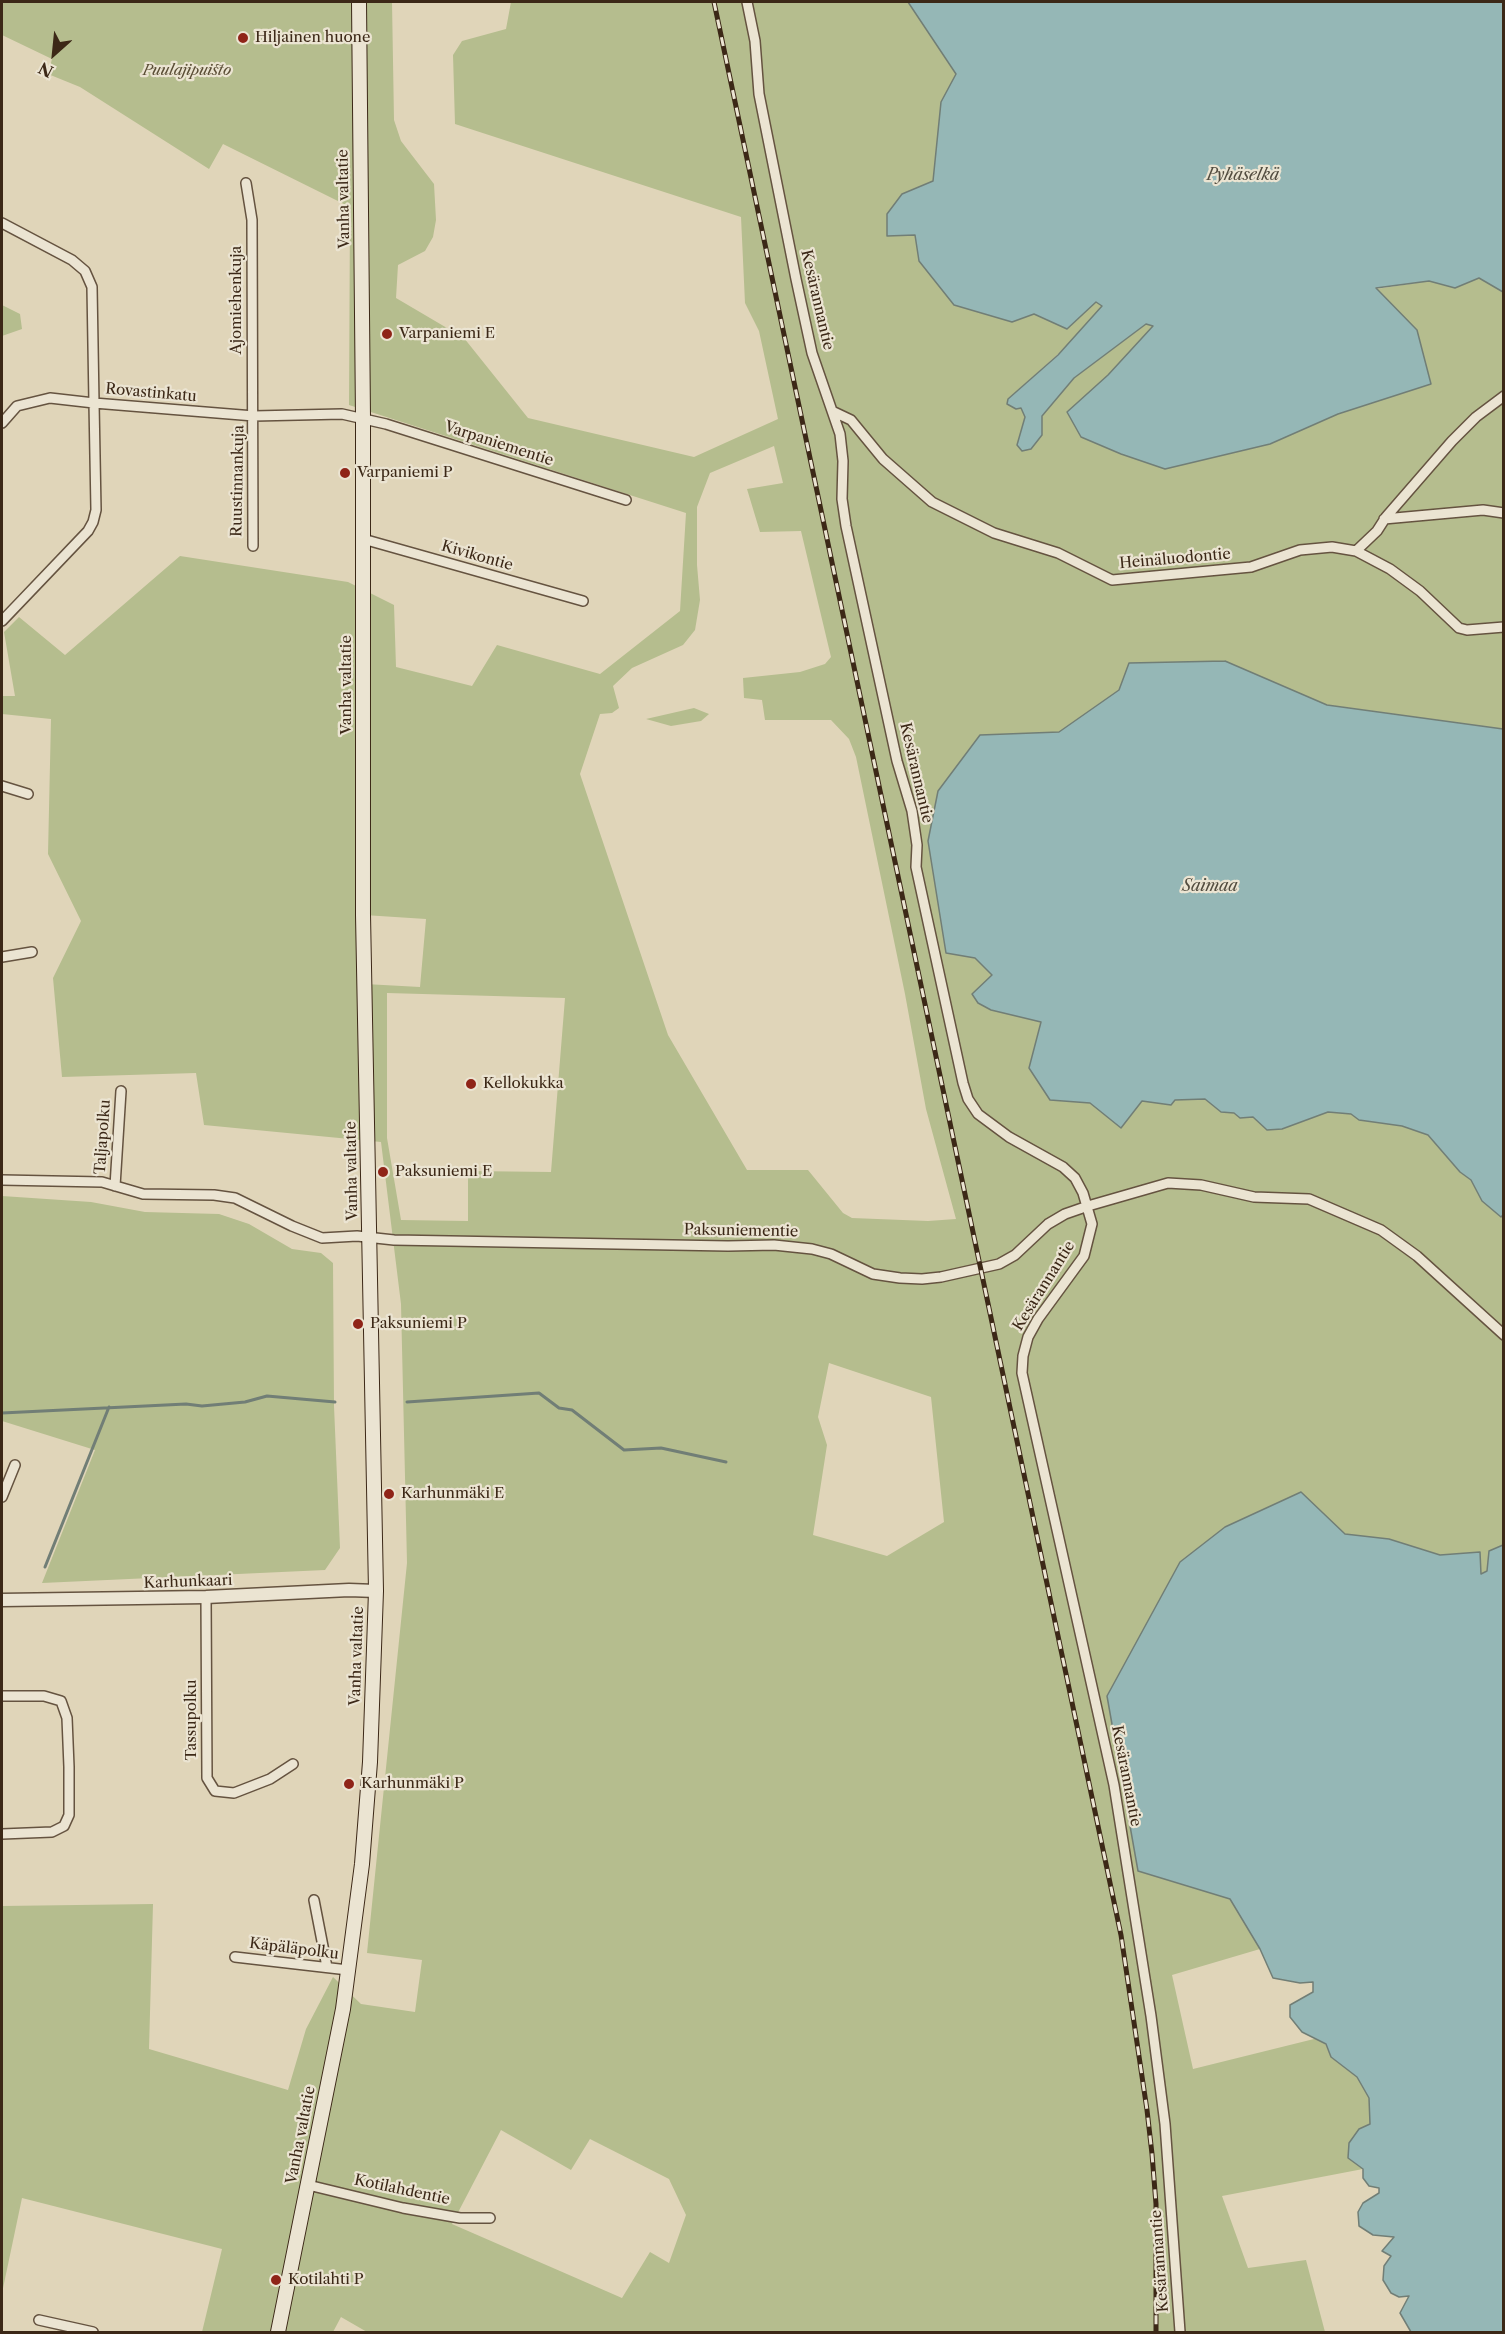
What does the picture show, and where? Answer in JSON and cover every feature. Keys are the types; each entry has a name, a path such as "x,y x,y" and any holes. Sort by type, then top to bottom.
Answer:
{"main road":[{"name":"Vanha valtatie","path":"278,2332 343,2009 362,1864 370,1762 376,1591 363,904 363,418 359,2"}],"street":[{"name":"Kesärannantie","path":"747,2 755,41 759,94 796,279 812,353 840,434 843,461 842,499 846,526 897,761 912,811 916,867 968,1099 978,1114 991,1125 1063,1167 1075,1178 1088,1206 1092,1224 1084,1256 1038,1319 1028,1337 1023,1356 1023,1373 1114,1785 1151,2016 1165,2124 1180,2332"},
{"name":"Ajomiehenkuja","path":"246,183 252,220 252,404 254,416"},
{"name":"Rovastinkatu","path":"2,223 72,260 85,271 92,287 94,403 254,416 342,414 363,418"},
{"path":"1503,396 1476,417 1452,441 1384,519 1377,531 1356,551 1390,569 1420,591 1459,628 1467,630 1503,627"},
{"path":"2,423 17,406 50,399 94,403 96,510 93,522 88,531 2,621"},
{"name":"Heinäluodontie","path":"832,411 851,420 883,459 932,502 994,533 1058,553 1112,580 1251,567 1300,550 1332,547 1356,551"},
{"name":"Ruustinnankuja","path":"253,546 254,416"},
{"name":"Varpaniementie","path":"363,418 626,500"},
{"path":"1384,519 1483,510 1503,513"},
{"name":"Kivikontie","path":"363,539 583,601"},
{"path":"2,786 28,794"},
{"path":"2,957 32,952"},
{"name":"Taljapolku","path":"115,1185 121,1091"},
{"name":"Paksuniementie","path":"2,1180 93,1182 115,1185 128,1192 143,1194 214,1195 235,1198 322,1238 357,1236 728,1246 774,1245 822,1251 873,1274 922,1279 963,1273 999,1264 1015,1255 1048,1224 1065,1214 1088,1206 1168,1183 1201,1185 1254,1197 1309,1199 1381,1230 1417,1256 1503,1335"},
{"path":"2,1497 15,1465"},
{"name":"Karhunkaari","path":"2,1600 206,1597 348,1590 376,1591"},
{"name":"Tassupolku","path":"206,1597 207,1778 215,1791 234,1793 270,1779 293,1764"},
{"path":"2,1696 44,1696 60,1701 67,1718 69,1815 64,1826 52,1832 2,1834"},
{"path":"314,1900 327,1967"},
{"name":"Käpäläpolku","path":"235,1957 348,1970"},
{"name":"Kotilahdentie","path":"308,2185 403,2208 460,2218 490,2218"},
{"path":"39,2320 93,2332"}],"green space":[{"name":"Puulajipuisto","path":"2,2 392,2 394,120 401,141 434,184 436,220 433,237 425,251 398,265 396,298 464,338 528,418 694,457 778,419 759,331 745,303 741,217 455,124 453,55 462,41 506,29 511,2 1084,2 1197,229 1008,399 1021,407 1025,417 1017,445 1074,378 1146,324 1429,281 1455,288 1479,278 1503,292 1503,729 1328,705 1205,1099 1221,1112 1234,1113 1241,1118 1253,1117 1258,1122 1282,1129 1328,1112 1351,1114 1359,1120 1402,1126 1428,1135 1460,1172 1471,1180 1482,1201 1501,1217 1503,1214 1503,1545 1489,1551 1487,1572 1300,1983 1273,1978 1260,1949 1172,1975 1193,2069 1318,2038 1326,2045 1331,2057 1357,2077 1369,2098 1370,2124 1363,2169 1222,2196 1248,2268 1306,2260 1325,2332 367,2332 341,2317 333,2332 202,2332 222,2249 22,2198 2,2293 2,1906 153,1904 149,2049 288,2090 306,2029 333,1977 361,2004 415,2012 422,1960 367,1953 407,1563 401,1304 381,1142 204,1125 196,1073 62,1077 53,978 81,921 48,854 51,719 2,714 2,696 15,696 4,632 19,617 65,655 180,556 348,582 394,605 396,667 472,686 497,645 600,674 680,611 686,513 349,405 350,207 223,144 209,169 80,87 48,74 52,59 2,35","holes":["774,446 783,483 747,489 760,532 801,531 831,657 825,664 800,672 743,678 744,698 762,700 765,720 831,720 849,739 856,757 905,994 926,1109 956,1219 928,1221 852,1218 843,1213 808,1170 747,1170 668,1035 580,774 600,714 612,713 619,708 613,686 632,668 683,645 695,630 700,600 697,565 697,507 710,473","364,915 426,919 420,987 365,984","387,993 565,998 551,1172 468,1171 468,1221 401,1220 387,1138","829,1363 931,1397 944,1522 887,1556 813,1535 827,1445 818,1417","501,2130 571,2170 590,2139 669,2179 686,2215 669,2263 650,2252 622,2298 452,2224"]},
{"path":"2,305 20,314 22,329 2,336"},
{"path":"694,708 709,714 701,721 671,726 646,719"},
{"path":"2,1196 91,1202 145,1212 219,1214 249,1224 292,1249 321,1253 333,1263 334,1406 340,1548 325,1570 42,1583 95,1450 2,1421"}],"water":[{"name":"Pyhäselkä","path":"908,2 1503,2 1503,292 1479,278 1455,288 1429,281 1376,288 1417,330 1431,384 1338,414 1270,444 1165,469 1081,437 1067,412 1108,375 1153,326 1146,324 1074,378 1042,416 1042,435 1031,449 1022,451 1017,445 1025,417 1021,408 1016,409 1007,404 1008,399 1058,355 1102,306 1096,302 1067,329 1034,314 1012,322 954,305 919,261 915,235 887,236 887,214 902,194 933,181 941,102 956,74"},
{"name":"Saimaa","path":"1225,661 1327,705 1503,729 1504,1214 1501,1217 1482,1201 1471,1180 1460,1172 1428,1135 1402,1126 1359,1120 1351,1114 1328,1112 1282,1129 1267,1130 1253,1117 1240,1118 1234,1113 1221,1112 1205,1099 1175,1100 1171,1105 1142,1101 1121,1128 1090,1103 1050,1100 1029,1068 1041,1022 991,1010 978,1003 972,994 992,975 975,958 946,953 928,841 938,791 980,735 1059,732 1119,690 1129,663"},
{"path":"1301,1492 1345,1534 1389,1539 1440,1555 1480,1552 1481,1574 1487,1571 1489,1551 1503,1545 1503,2332 1411,2332 1400,2313 1409,2296 1399,2297 1391,2293 1383,2280 1384,2266 1391,2256 1382,2251 1394,2237 1373,2235 1359,2226 1358,2212 1363,2203 1379,2193 1379,2188 1369,2186 1363,2178 1363,2169 1348,2158 1349,2143 1359,2129 1370,2124 1369,2098 1357,2077 1331,2057 1326,2044 1302,2032 1290,2017 1290,2005 1313,1992 1313,1982 1300,1983 1273,1978 1260,1949 1230,1899 1138,1871 1107,1696 1180,1562 1225,1527"}],"waterway":[{"path":"407,1402 539,1393 559,1408 572,1410 624,1450 661,1448 726,1462"},
{"path":"2,1413 186,1404 202,1406 245,1402 267,1396 335,1402"},
{"path":"45,1567 109,1407"}],"railway":[{"path":"714,2 1121,1935 1152,2154 1156,2204 1156,2332"}],"place":[{"name":"Hiljainen huone","path":"243,38"},
{"name":"Varpaniemi E","path":"387,334"},
{"name":"Varpaniemi P","path":"345,473"},
{"name":"Kellokukka","path":"471,1084"},
{"name":"Paksuniemi E","path":"383,1172"},
{"name":"Paksuniemi P","path":"358,1324"},
{"name":"Karhunmäki E","path":"389,1494"},
{"name":"Karhunmäki P","path":"349,1784"},
{"name":"Kotilahti P","path":"276,2280"}]}
